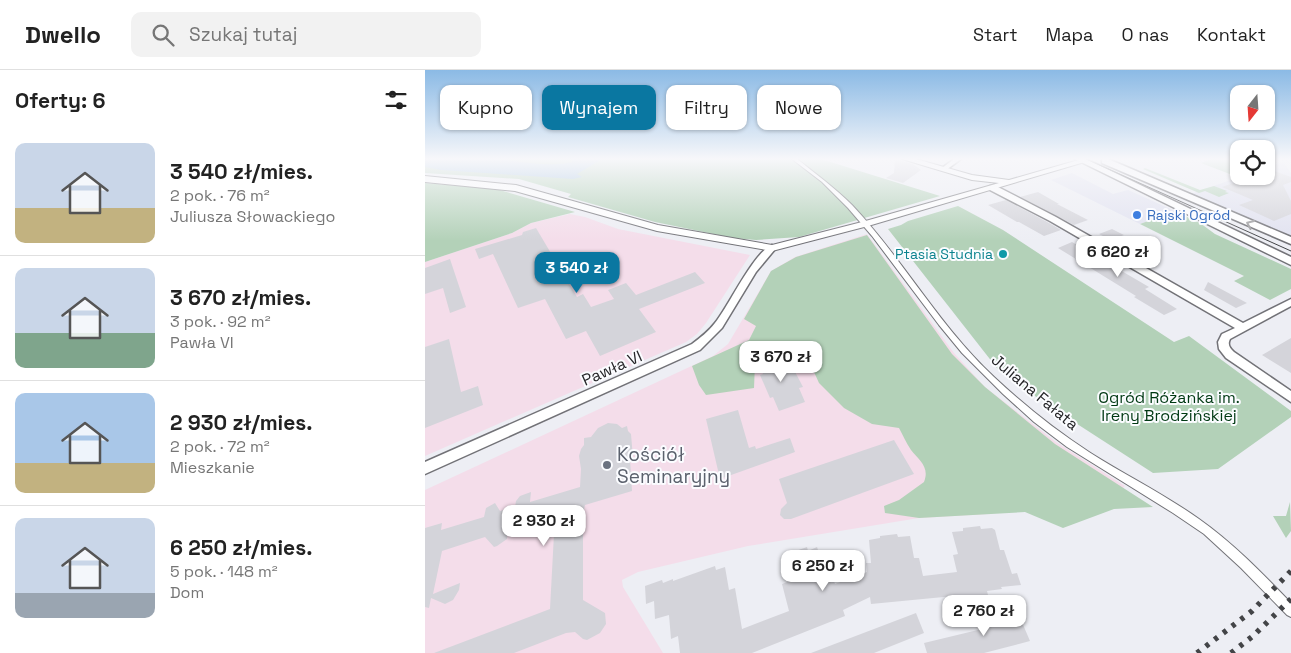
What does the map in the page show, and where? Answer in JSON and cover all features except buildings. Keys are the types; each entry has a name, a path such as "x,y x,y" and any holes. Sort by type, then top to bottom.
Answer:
{"main road":[{"path":"1138,186 1291,262"},
{"path":"1163,186 1291,242"}],"street":[{"path":"506,186 657,228 772,248 1000,186"},
{"name":"Juliana Fałata","path":"830,186 865,224 958,346 1024,409 1068,443 1160,499 1201,527 1246,565 1291,611"},
{"path":"989,186 1053,219 1244,328"},
{"name":"Pawła VI","path":"425,468 699,346 717,329 760,259 772,248"},
{"path":"1291,302 1224,339 1223,342 1224,348 1232,357 1291,397"}],"shaded area":[{"path":"1064,186 1098,186 1113,194 1128,190 1175,211 1140,224"},
{"path":"1213,186 1291,186 1291,239 1188,195"},
{"path":"570,214 585,217 618,229 750,255 706,323 697,334 686,342 425,456 425,262 512,233 531,223"},
{"path":"867,234 954,353 985,387 1056,442 1125,486 1118,493 988,514 919,518 748,546 638,572 622,580 623,587 663,653 425,653 425,490 713,356 728,344 771,271 795,257"}],"green space":[{"path":"425,186 496,189 575,212 531,223 512,233 425,262"},
{"path":"544,186 909,186 940,196 799,237 756,240 733,238 655,222 568,197 571,194"},
{"path":"1183,186 1191,186 1200,190 1215,186 1229,193 1219,197 1205,191 1199,193"},
{"name":"Ogród Różanka im. Ireny Brodzińskiej","path":"958,206 1003,230 1174,342 1189,336 1291,411 1291,417 1218,469 1153,473 1000,372 888,229"},
{"path":"1175,211 1200,223 1215,234 1291,269 1291,289 1270,300 1234,281 1244,276 1140,224"},
{"path":"867,235 952,354 985,387 1055,444 1153,507 1114,509 1063,528 1025,512 919,518 885,513 884,506 899,500 924,482 926,472 923,464 909,447 899,428 872,424 844,408 819,383 809,361 786,351 764,352 755,364 754,388 706,395 699,385 692,366 749,340 756,326 744,319 771,271 796,257"},
{"path":"1290,502 1291,531 1286,538 1273,516 1286,516"}],"tram line":[{"path":"1147,186 1291,251"}],"railway":[{"path":"1197,653 1252,611 1291,571"},
{"path":"1231,653 1253,636 1291,599"}],"place":[{"name":"Rajski Ogród","path":"1137,215"},
{"name":"Ptasia Studnia","path":"1003,254"},
{"name":"Kościół Seminaryjny","path":"607,465"}]}
